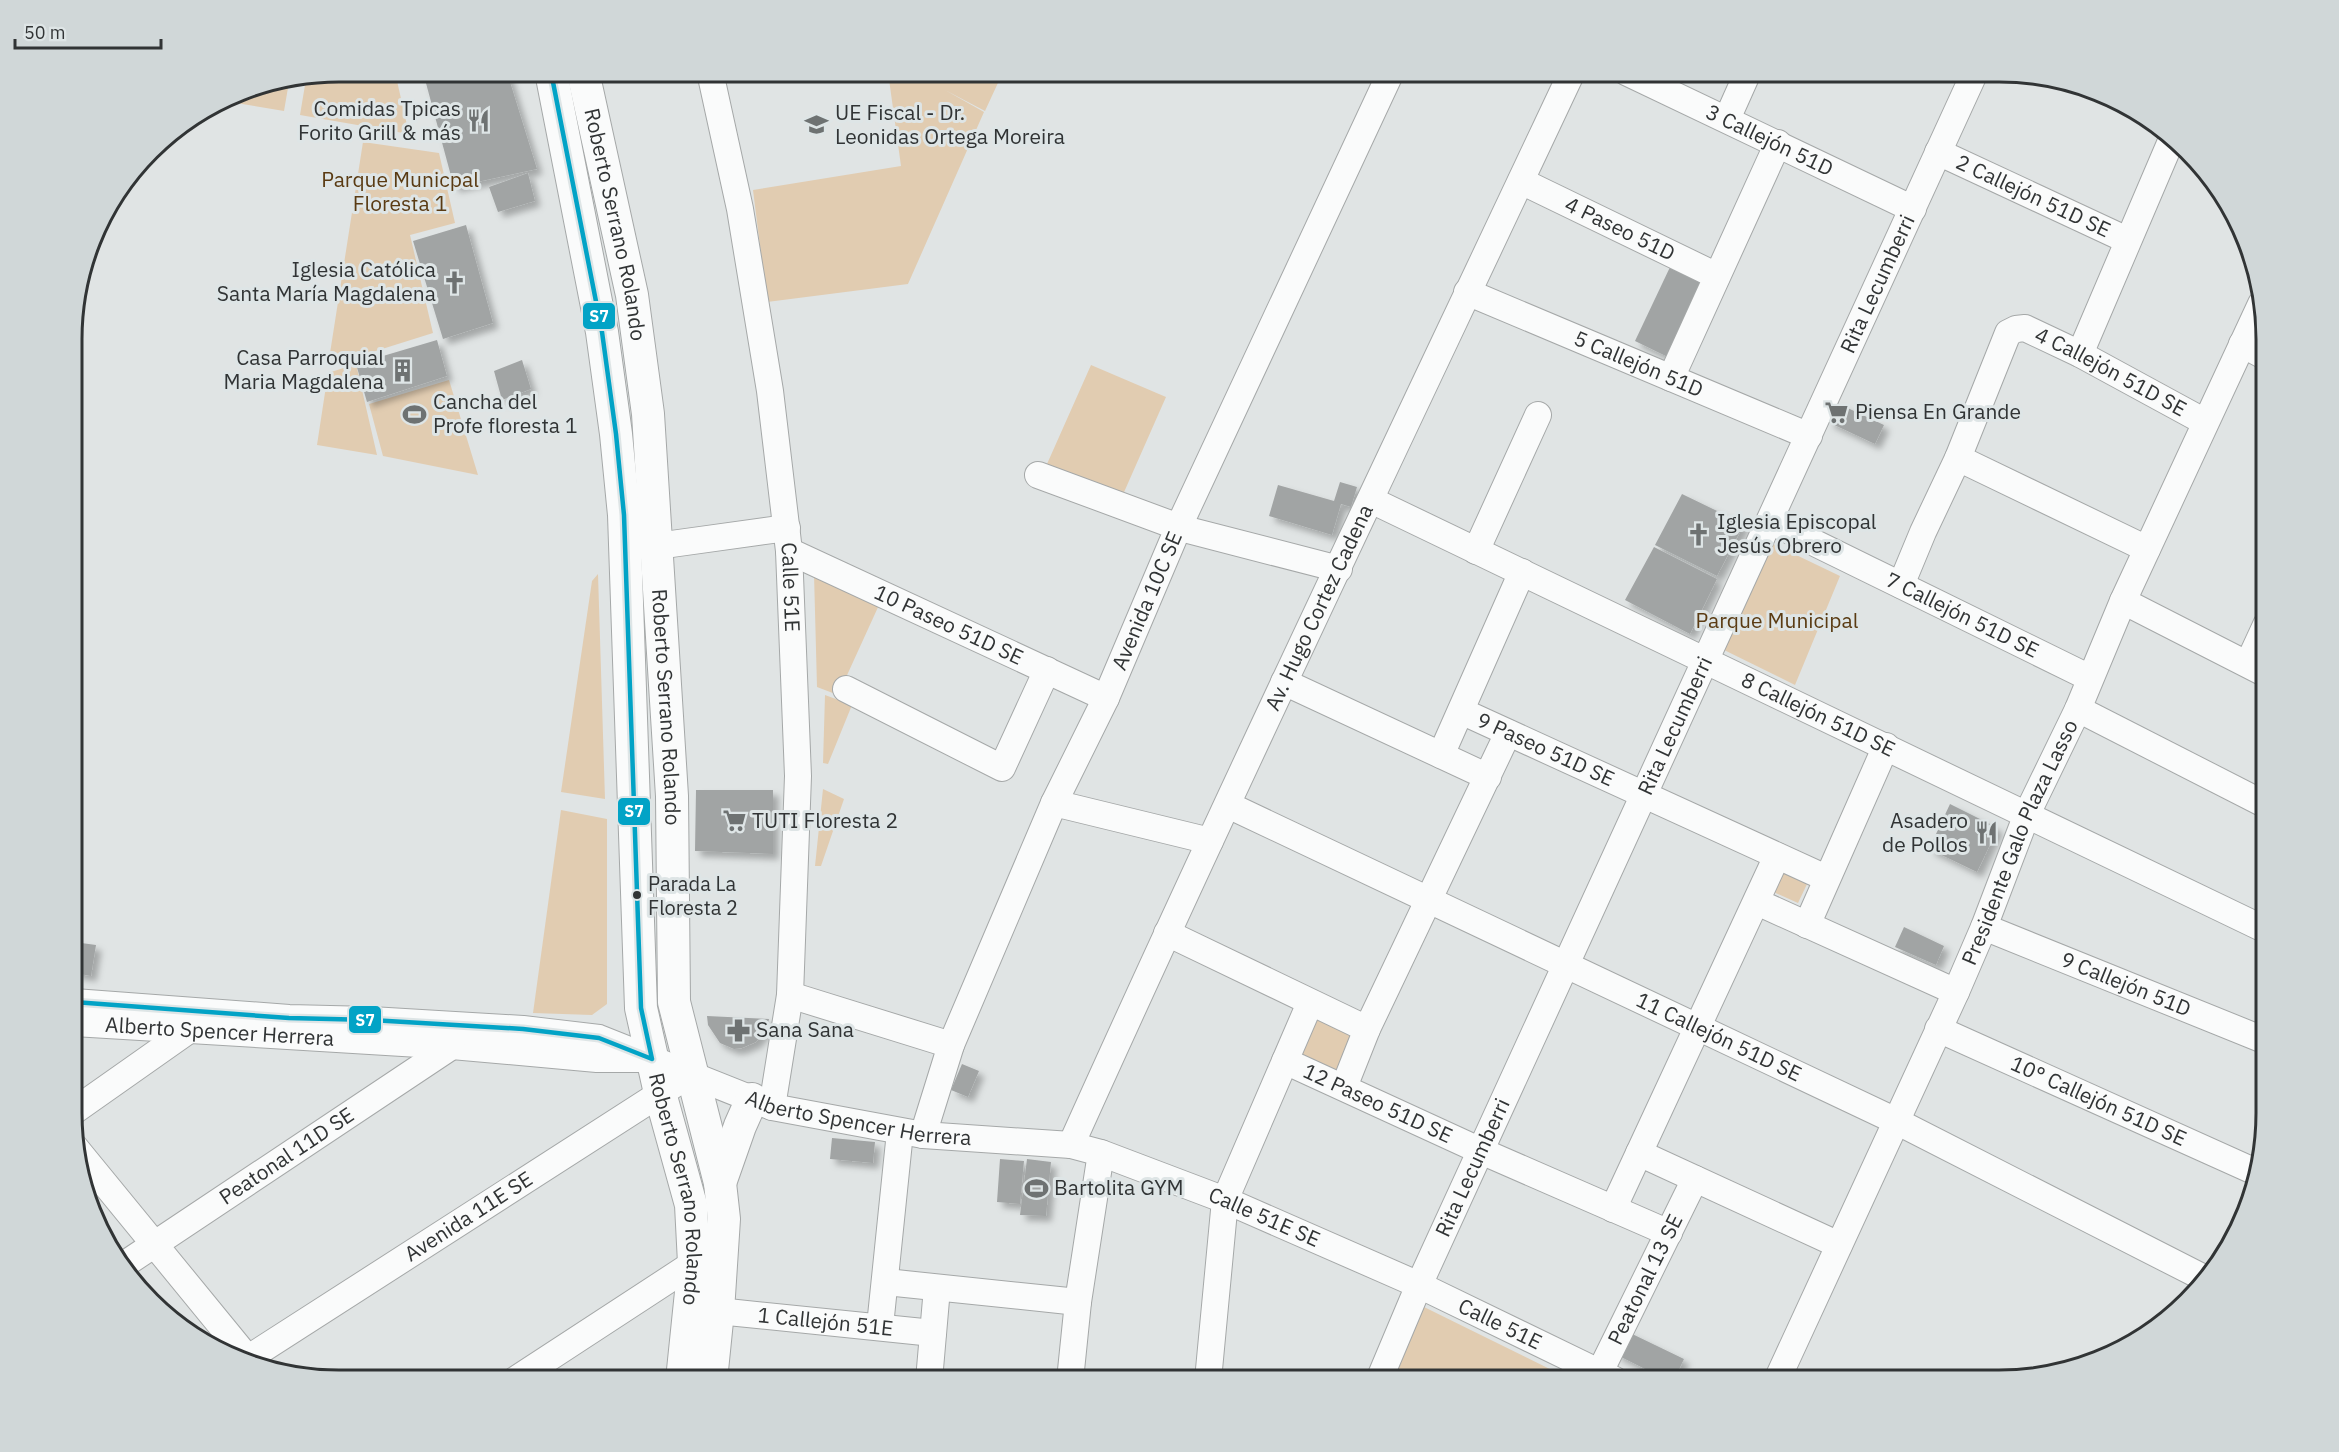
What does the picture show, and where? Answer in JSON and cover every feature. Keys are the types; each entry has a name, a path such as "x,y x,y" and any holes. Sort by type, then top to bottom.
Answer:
{"main road":[{"name":"Roberto Serrano Rolando","path":"553,82 602,332 616,434 624,515 641,1008 660,1093 691,1204 694,1263 683,1370"},
{"name":"Roberto Serrano Rolando","path":"585,82 632,296 648,414 672,796 674,1002 720,1183 724,1219 712,1370"},
{"path":"720,1183 740,1126 762,1103"}],"street":[{"name":"Calle 51E","path":"712,82 740,209 770,391 788,540 798,776 790,996 762,1103"},
{"name":"Avenida 10C SE","path":"880,1326 911,1134 1054,803 1106,698 1179,526 1386,82"},
{"name":"Av. Hugo Cortez Cadena","path":"1071,1145 1284,682 1567,82"},
{"name":"3 Callejón 51D","path":"1647,82 1913,208"},
{"path":"1727,119 1744,82"},
{"name":"Rita Lecumberri","path":"1383,1370 1419,1285 1913,208 1967,82"},
{"path":"1671,378 1778,143"},
{"path":"2080,354 2168,145"},
{"name":"2 Callejón 51D SE","path":"1938,152 2127,240"},
{"name":"4 Paseo 51D","path":"1521,181 1717,276"},
{"name":"5 Callejón 51D","path":"1467,292 1809,436"},
{"name":"Presidente Galo Plaza Lasso","path":"1782,1370 1956,992 1984,927 2027,814 2078,709 2123,601 2255,316"},
{"name":"4 Callejón 51D SE","path":"1958,458 2008,333 2016,329 2025,328 2080,354 2205,422"},
{"path":"2242,344 2256,352"},
{"path":"1476,551 1538,415"},
{"path":"1901,585 1958,458 2147,549"},
{"path":"1038,475 1179,526 1339,569"},
{"name":"8 Callejón 51D SE","path":"1371,500 2256,925"},
{"name":"7 Callejón 51D SE","path":"1770,520 2090,678"},
{"path":"657,546 788,540"},
{"name":"10 Paseo 51D SE","path":"788,540 1106,698"},
{"path":"1441,755 1522,572"},
{"path":"2123,601 2256,668"},
{"path":"846,690 1002,768 1047,670"},
{"path":"1284,682 1488,777"},
{"path":"2078,709 2256,800"},
{"name":"9 Paseo 51D SE","path":"1461,711 1826,878"},
{"path":"1344,1088 1367,1029 1508,733"},
{"path":"1807,925 1886,746"},
{"path":"1054,803 1210,842"},
{"name":"11 Callejón 51D SE","path":"1228,805 1896,1121 2198,1275"},
{"path":"1613,1209 1777,856"},
{"path":"1757,902 1956,992"},
{"name":"9 Callejón 51D","path":"1984,927 2256,1037"},
{"path":"1167,933 1367,1029"},
{"path":"790,996 951,1045"},
{"name":"Alberto Spencer Herrera","path":"82,1003 289,1018 371,1020 523,1029 599,1038 762,1103 911,1134 1071,1145"},
{"path":"1209,1370 1225,1200 1310,1003"},
{"name":"Alberto Spencer Herrera","path":"82,1023 452,1046 597,1059 652,1059"},
{"name":"10° Callejón 51D SE","path":"1938,1029 2250,1170"},
{"path":"82,1105 189,1030"},
{"name":"Peatonal 11D SE","path":"130,1261 452,1046"},
{"name":"12 Paseo 51D SE","path":"1285,1061 1481,1151 1669,1233"},
{"name":"Avenida 11E SE","path":"258,1356 660,1093 693,1075"},
{"name":"Calle 51E SE","path":"1071,1145 1101,1153 1225,1200 1419,1285"},
{"path":"1639,1152 1839,1245"},
{"path":"1071,1370 1078,1302 1101,1153"},
{"path":"87,1162 238,1349"},
{"name":"Peatonal 13 SE","path":"1607,1370 1695,1179"},
{"path":"530,1370 694,1263"},
{"path":"886,1282 1078,1302"},
{"name":"Calle 51E","path":"1419,1285 1590,1370"},
{"path":"930,1370 937,1288"},
{"name":"1 Callejón 51E","path":"718,1311 933,1333"}],"green space":[{"path":"340,82 397,82 409,134 300,115 305,85"},
{"path":"889,82 998,82 985,111 945,90 984,112 908,284 767,302 753,190 901,166"},
{"path":"288,87 284,111 238,103"},
{"name":"Parque Municpal Floresta 1","path":"363,142 439,153 455,223 410,235 433,333 328,366"},
{"path":"356,364 377,455 317,445 328,373"},
{"path":"1091,365 1166,397 1121,499 1043,473"},
{"path":"449,380 478,475 383,456 369,404"},
{"name":"Parque Municipal","path":"1767,541 1840,576 1795,685 1720,648"},
{"path":"598,574 605,799 561,792 592,581"},
{"path":"814,574 879,605 838,695 817,687"},
{"path":"825,695 852,705 828,764 823,763"},
{"path":"823,789 844,799 821,866 815,866"},
{"path":"561,810 607,819 607,1004 592,1015 533,1013"},
{"path":"1778,868 1808,882 1798,903 1769,890"},
{"path":"1310,1003 1367,1029 1344,1087 1285,1061"},
{"path":"1422,1306 1552,1370 1393,1370"}],"building":[{"name":"Comidas Tpicas Forito Grill & más","path":"426,82 510,82 537,169 454,187"},
{"path":"528,173 535,201 498,212 489,187"},
{"name":"Iglesia Católica Santa María Magdalena","path":"466,225 493,323 443,339 413,241"},
{"path":"1671,265 1707,282 1672,359 1635,341"},
{"name":"Casa Parroquial Maria Magdalena","path":"437,340 447,376 367,402 356,364"},
{"path":"522,360 531,389 502,400 494,371"},
{"path":"1837,403 1884,425 1875,444 1828,422"},
{"path":"1340,482 1357,487 1351,507 1341,504 1332,535 1269,516 1278,485 1334,501"},
{"name":"Iglesia Episcopal Jesús Obrero","path":"1682,494 1744,524 1717,576 1655,545"},
{"path":"1654,547 1717,579 1690,634 1625,600"},
{"name":"TUTI Floresta 2","path":"696,790 773,790 773,854 695,851"},
{"path":"1950,804 1998,828 1977,872 1929,849"},
{"path":"1904,927 1944,946 1936,965 1895,947"},
{"path":"82,943 96,945 91,976 82,974"},
{"name":"Sana Sana","path":"707,1016 769,1019 767,1028 756,1042 734,1049 720,1043 708,1025"},
{"path":"962,1064 979,1071 968,1097 951,1090"},
{"path":"832,1138 875,1142 873,1163 830,1159"},
{"path":"1000,1159 1024,1161 1020,1204 997,1202"},
{"name":"Bartolita GYM","path":"1027,1159 1051,1162 1046,1216 1020,1215"},
{"path":"1626,1331 1684,1359 1679,1370 1647,1370 1615,1354"}],"transit line":[{"name":"S7","path":"553,82 602,332 616,434 624,515 641,1008 652,1059"},
{"name":"S7","path":"82,1003 289,1018 371,1020 523,1029 599,1038 652,1059"}],"place":[{"name":"Comidas Tpicas Forito Grill & más","path":"479,121"},
{"name":"UE Fiscal - Dr. Leonidas Ortega Moreira","path":"817,125"},
{"name":"Iglesia Católica Santa María Magdalena","path":"454,282"},
{"name":"Casa Parroquial Maria Magdalena","path":"402,370"},
{"name":"Piensa En Grande","path":"1837,412"},
{"name":"Cancha del Profe floresta 1","path":"415,414"},
{"name":"Iglesia Episcopal Jesús Obrero","path":"1699,534"},
{"name":"TUTI Floresta 2","path":"734,821"},
{"name":"Asadero de Pollos","path":"1986,833"},
{"name":"Parada La Floresta 2","path":"637,895"},
{"name":"Sana Sana","path":"738,1030"},
{"name":"Bartolita GYM","path":"1036,1188"}]}
